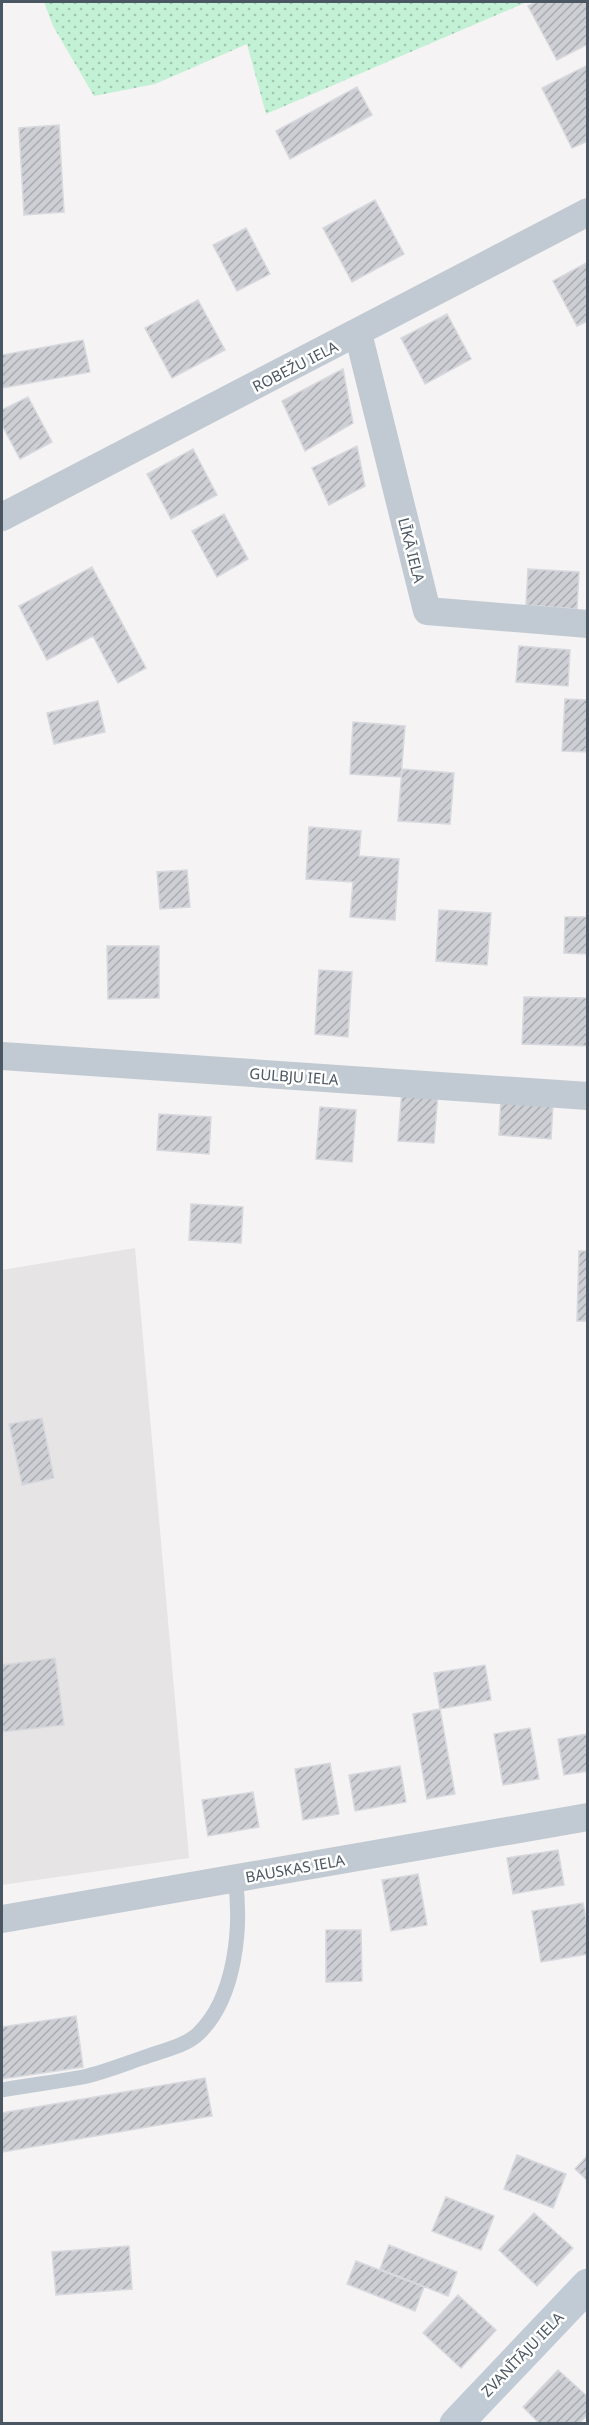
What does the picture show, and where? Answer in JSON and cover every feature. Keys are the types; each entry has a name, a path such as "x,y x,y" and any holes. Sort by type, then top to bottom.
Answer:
{"street":[{"name":"ROBEŽU IELA","path":"2,517 588,212"},
{"name":"LĪKĀ IELA","path":"358,333 427,611 588,624"},
{"name":"GULBJU IELA","path":"2,1056 588,1096"},
{"name":"BAUSKAS IELA","path":"2,1919 588,1816"},
{"name":"ZVANĪTĀJU IELA","path":"456,2424 588,2285"}],"lane":[{"path":"2,2090 84,2077 179,2046 197,2035 210,2020 225,1991 232,1963 239,1904 235,1878"}],"shaded area":[{"path":"135,1248 189,1858 2,1885 2,1270"}],"green space":[{"path":"44,2 527,2 266,114 247,44 155,84 94,96 53,26"}],"building":[{"path":"536,2 588,2 588,44 557,60 528,6"},
{"path":"588,65 588,141 572,148 542,88"},
{"path":"357,87 372,115 290,159 276,131"},
{"path":"59,125 64,212 24,215 19,128"},
{"path":"375,200 404,254 352,282 323,228"},
{"path":"246,228 270,274 237,291 213,245"},
{"path":"588,262 588,321 577,326 553,281"},
{"path":"198,300 225,350 172,378 145,328"},
{"path":"447,314 471,359 425,384 401,338"},
{"path":"83,340 90,372 2,388 2,355"},
{"path":"343,369 353,423 305,451 282,401"},
{"path":"28,397 52,442 20,459 2,425 2,410"},
{"path":"357,446 365,486 329,505 312,468"},
{"path":"193,449 217,495 171,519 147,474"},
{"path":"224,514 248,559 217,577 192,531"},
{"path":"92,567 146,668 118,683 93,636 47,660 19,606"},
{"path":"528,569 579,572 577,609 526,605"},
{"path":"519,646 570,650 568,686 516,682"},
{"path":"565,699 588,700 588,752 562,751"},
{"path":"98,701 105,732 54,744 47,713"},
{"path":"353,722 405,726 401,777 350,774"},
{"path":"402,769 454,773 450,824 398,821"},
{"path":"309,827 361,831 359,856 399,859 395,920 350,917 353,882 306,879"},
{"path":"187,870 190,907 160,909 157,872"},
{"path":"439,910 491,913 487,965 436,961"},
{"path":"565,917 588,917 588,954 564,953"},
{"path":"107,946 159,946 159,998 108,999"},
{"path":"319,970 352,972 348,1037 315,1034"},
{"path":"524,997 588,998 588,1046 522,1044"},
{"path":"402,1089 438,1092 434,1143 398,1141"},
{"path":"501,1099 553,1103 551,1139 499,1135"},
{"path":"320,1107 356,1110 352,1162 316,1159"},
{"path":"159,1114 211,1117 209,1154 157,1150"},
{"path":"191,1204 243,1207 241,1243 189,1240"},
{"path":"579,1251 588,1251 588,1321 577,1321"},
{"path":"42,1418 54,1478 22,1485 9,1424"},
{"path":"55,1658 64,1725 2,1732 2,1665"},
{"path":"485,1665 491,1700 440,1709 434,1673"},
{"path":"440,1709 455,1794 427,1799 413,1714"},
{"path":"530,1728 539,1779 503,1785 494,1734"},
{"path":"588,1734 588,1771 564,1775 558,1739"},
{"path":"330,1763 339,1814 303,1820 295,1769"},
{"path":"400,1766 406,1802 355,1811 349,1775"},
{"path":"253,1792 259,1827 208,1836 202,1800"},
{"path":"558,1850 564,1885 513,1894 507,1858"},
{"path":"418,1874 427,1925 391,1931 382,1880"},
{"path":"583,1903 588,1929 588,1954 541,1962 532,1911"},
{"path":"326,1930 361,1930 362,1981 326,1982"},
{"path":"76,2016 83,2067 2,2079 2,2027"},
{"path":"205,2078 212,2116 2,2152 2,2113"},
{"path":"517,2155 566,2174 553,2208 504,2189"},
{"path":"588,2155 588,2181 575,2169"},
{"path":"446,2197 494,2216 481,2250 432,2231"},
{"path":"534,2213 573,2248 537,2286 499,2250"},
{"path":"389,2245 457,2272 448,2296 380,2269"},
{"path":"129,2246 132,2289 56,2295 52,2252"},
{"path":"356,2261 424,2287 415,2311 347,2284"},
{"path":"458,2295 496,2330 461,2368 423,2333"},
{"path":"558,2370 588,2397 588,2414 579,2424 540,2424 523,2407"}]}
